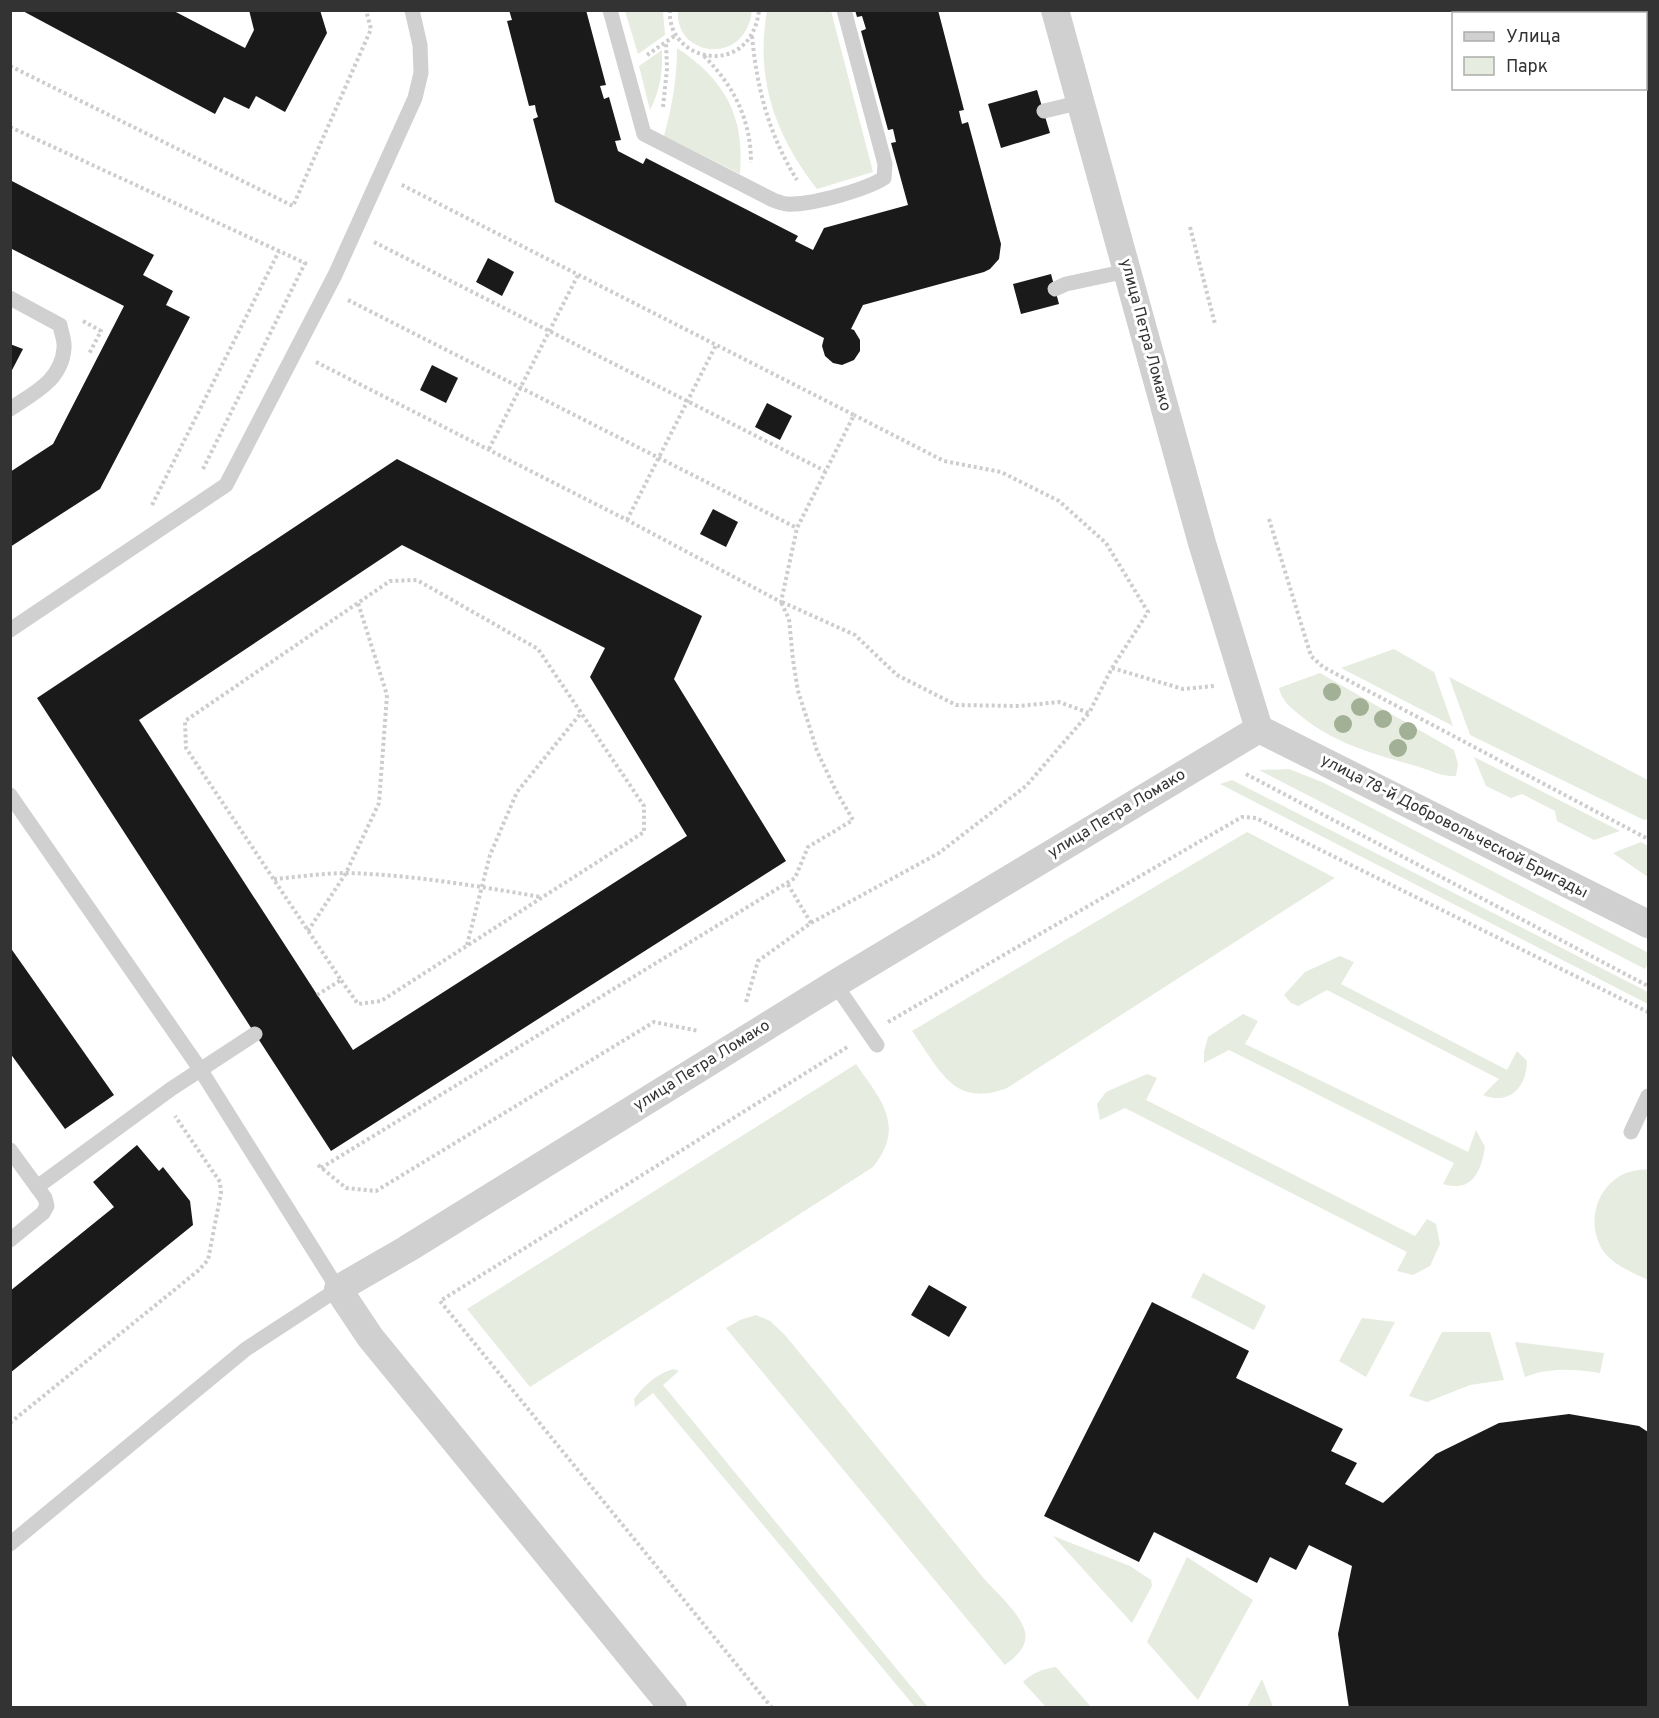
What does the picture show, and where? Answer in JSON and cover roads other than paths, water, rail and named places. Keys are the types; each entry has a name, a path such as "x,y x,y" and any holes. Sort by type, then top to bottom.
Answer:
{"street":[{"name":"улица Петра Ломако","path":"338,1289 834,984 1259,729 1202,543 1055,10"},
{"name":"улица 78-й Добровольческой Бригады","path":"1259,729 1648,924"},
{"path":"338,1289 370,1337 673,1707"}],"lane":[{"path":"10,630 226,485 332,282 415,98 421,74 420,45 411,10"},
{"path":"610,10 644,134 749,188 789,205 873,185 884,178 885,164 844,10"},
{"path":"1044,111 1082,102"},
{"path":"1054,289 1127,271"},
{"path":"10,298 60,325 64,347 61,363 50,382 10,409"},
{"path":"10,795 200,1069 338,1289 246,1350 10,1544"},
{"path":"834,984 873,1040"},
{"path":"37,1187 161,1096 255,1034"},
{"path":"1631,1132 1648,1096"},
{"path":"10,1150 45,1198 47,1206 43,1214 10,1240"}]}
